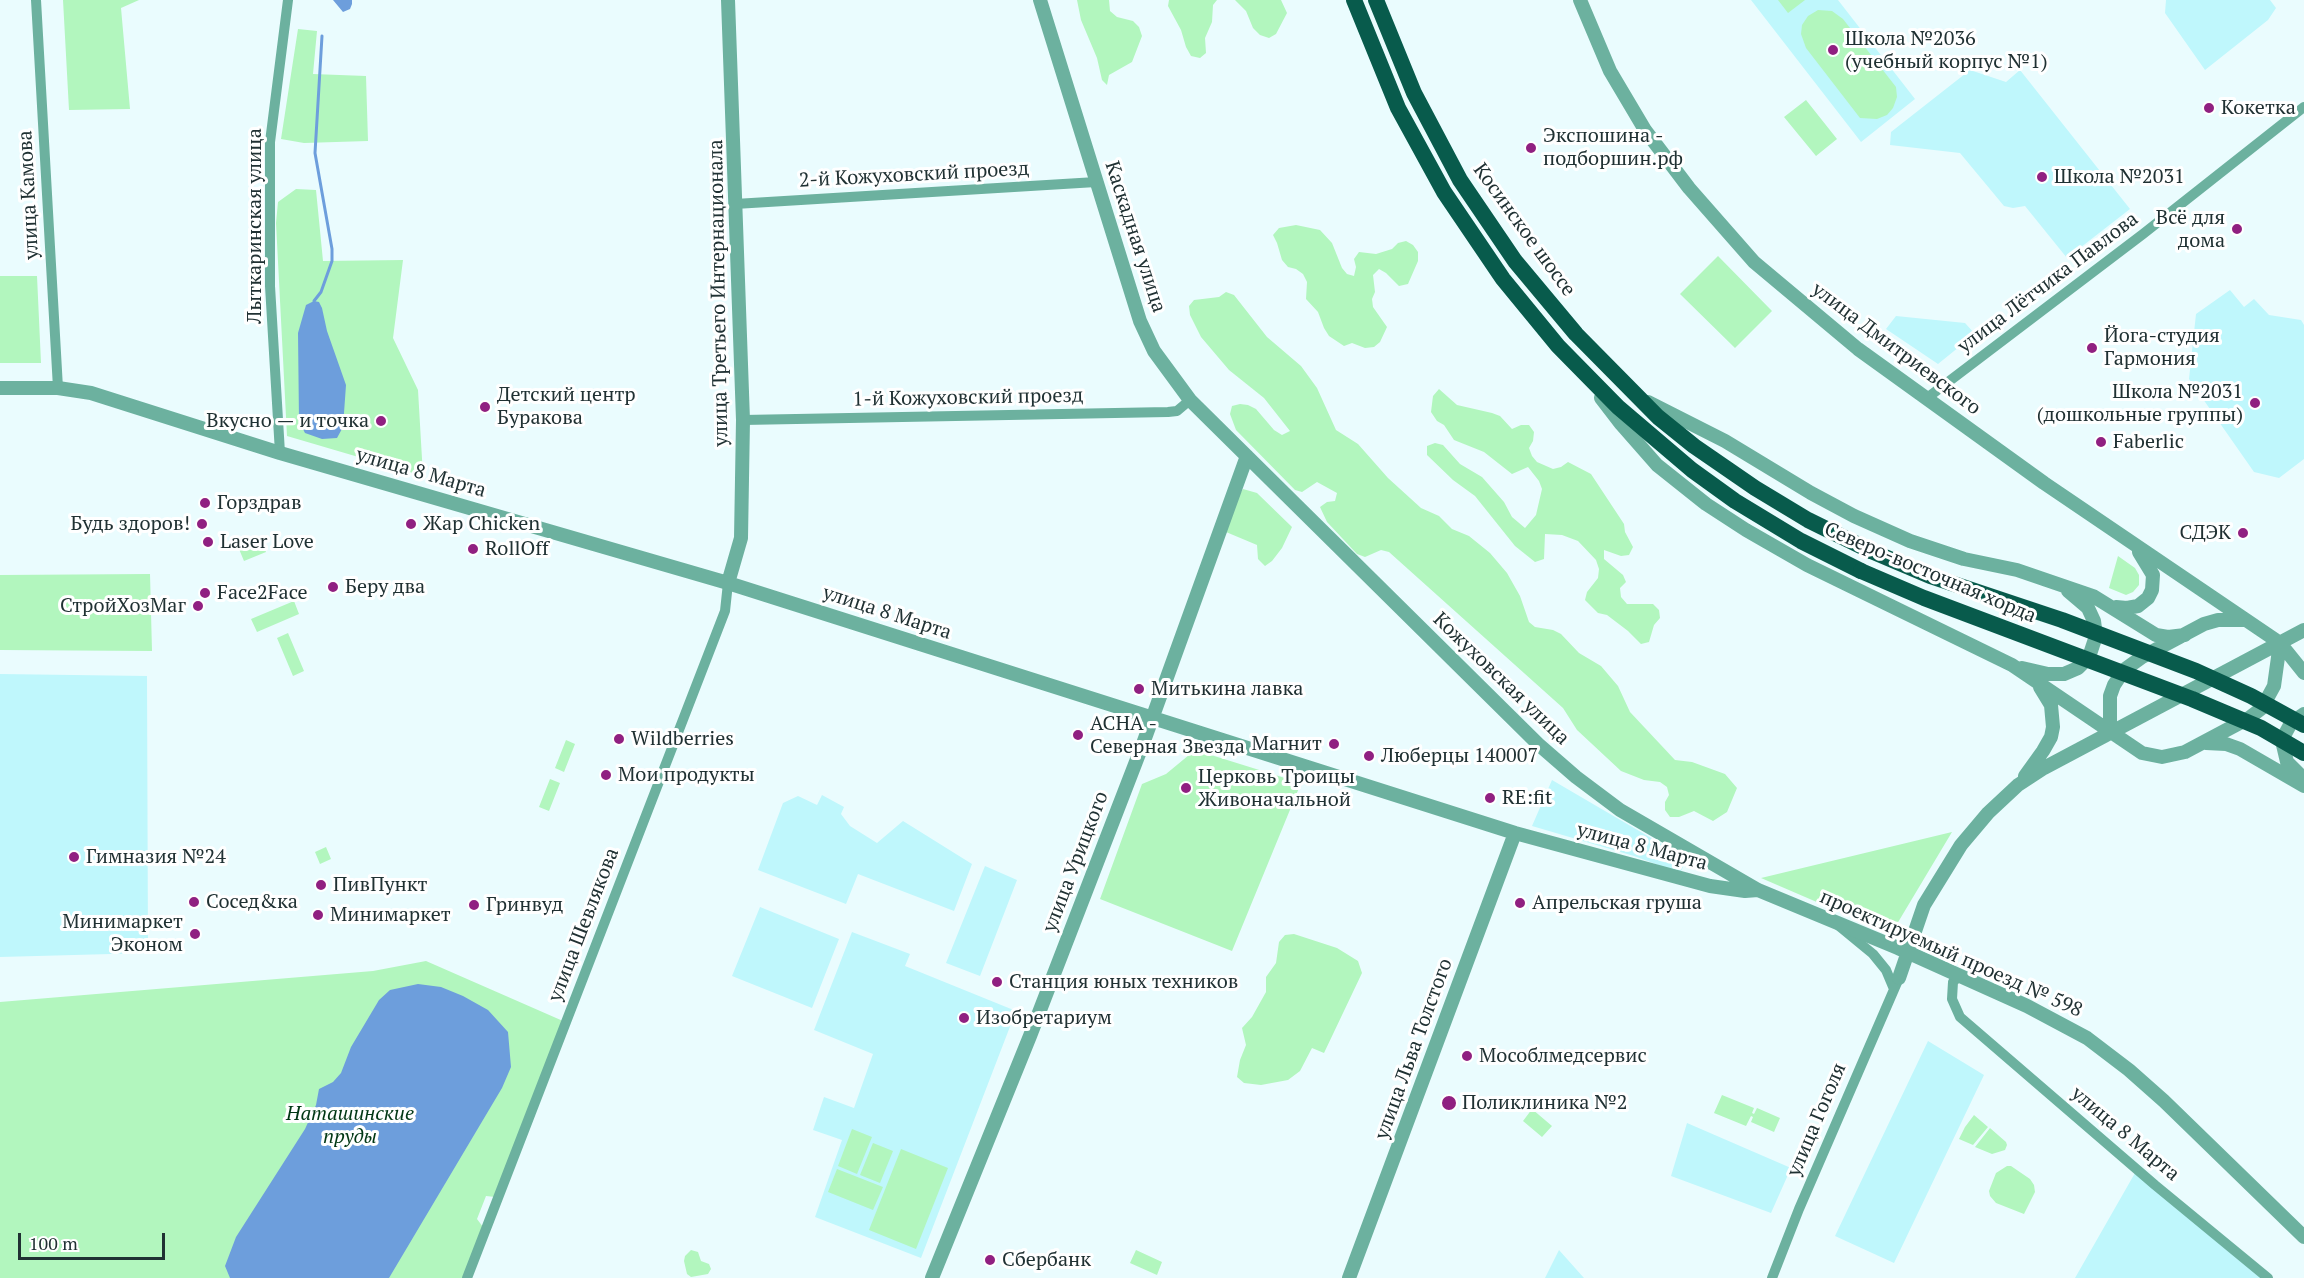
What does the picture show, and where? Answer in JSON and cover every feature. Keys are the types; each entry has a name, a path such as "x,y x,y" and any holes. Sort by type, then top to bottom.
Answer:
{"highway":[{"path":"1354,0 1398,108 1444,192 1503,279 1577,366"},
{"name":"Косинское шоссе","path":"1376,0 1434,135 1475,203 1515,261 1576,334 1634,394 1694,446"},
{"name":"Северо-восточная хорда","path":"1577,366 1651,437 1735,501 1800,541 1924,598 2192,699 2261,728 2304,753"},
{"name":"Северо-восточная хорда","path":"1694,446 1781,504 1871,551 1930,576 2062,620 2196,671 2251,696 2304,725"}],"street":[{"name":"улица Камова","path":"36,0 58,388"},
{"name":"Лыткаринская улица","path":"280,453 270,286 270,142 288,0"},
{"name":"улица Третьего Интернационала","path":"728,0 734,116 743,420 741,538 728,583"},
{"name":"Каскадная улица","path":"1040,0 1140,321 1154,351 1190,400 1247,456"},
{"name":"улица Дмитриевского","path":"1580,0 1610,71 1630,106 1689,188 1754,262 1839,334 2044,483 2280,643 2304,673"},
{"name":"улица Лётчика Павлова","path":"1927,398 2143,234 2304,107"},
{"name":"2-й Кожуховский проезд","path":"735,204 1096,182"},
{"path":"1577,366 1621,424 1657,465 1706,504 1806,565 2012,665 2048,674 2064,674 2084,663 2092,651 2096,636 2091,614 2083,603 2056,583"},
{"name":"улица 8 Марта","path":"0,388 58,388 91,393 280,453 728,583 1515,833 1727,889 1758,890"},
{"path":"1634,394 1725,441 1811,493 1882,529 1937,551 2017,570 2056,583 2111,606 2156,635 2168,637 2185,635"},
{"name":"1-й Кожуховский проезд","path":"743,420 1168,412 1177,411 1190,400"},
{"name":"улица Урицкого","path":"932,1278 1030,1036 1247,456"},
{"name":"Кожуховская улица","path":"1247,456 1538,744 1576,777 1620,810 1758,890"},
{"path":"2111,606 2127,608 2138,606 2148,598 2152,590 2151,569 2132,543"},
{"path":"2188,582 2201,594 2207,607 2205,618 2198,628"},
{"name":"улица Шевлякова","path":"467,1278 722,619 727,600 728,583"},
{"path":"2110,733 2110,696 2118,677 2132,663 2218,620 2245,620"},
{"path":"1896,983 1924,905 1961,845 1988,813 2018,785 2044,768 2304,630"},
{"path":"2012,665 2133,749 2156,757 2173,756 2204,743 2249,718 2262,708 2274,686 2280,643"},
{"path":"2018,785 2043,751 2053,727 2051,705 2037,683"},
{"path":"2304,714 2291,723 2284,736 2283,745 2287,762 2304,779"},
{"path":"2204,743 2226,744 2240,749 2304,786"},
{"name":"улица Льва Толстого","path":"1349,1278 1515,833"},
{"path":"1682,878 1698,869 1698,859 1691,851"},
{"name":"проектируемый проезд № 598","path":"1758,890 2027,1006 2077,1033 2121,1064 2177,1113 2304,1237"},
{"path":"1832,920 1873,954 1896,983"},
{"name":"улица 8 Марта","path":"1959,976 1953,982 1952,999 1960,1017 2155,1185 2268,1278"},
{"name":"улица Гоголя","path":"1772,1278 1799,1209 1896,983"}],"shaded area":[{"name":"Школа №2036 (учебный корпус №1)","path":"1751,0 1838,0 1915,99 1861,142"},
{"path":"2166,0 2270,0 2276,8 2268,20 2205,70 2165,13"},
{"name":"Школа №2031","path":"1970,70 2006,82 2020,70 2130,209 2067,258 2025,206 2013,208 2004,206 1960,153 1890,145 1891,132"},
{"name":"Школа №2031 (дошкольные группы)","path":"2230,290 2244,307 2254,299 2269,315 2301,320 2304,325 2304,459 2279,478 2254,472 2189,379 2196,314"},
{"path":"1896,316 1965,323 1975,334 1938,364 1886,329"},
{"name":"Гимназия №24","path":"0,674 147,676 148,953 0,957"},
{"path":"1552,780 1687,859 1680,873 1634,856 1532,826"},
{"path":"822,795 844,807 841,814 850,826 877,843 903,821 972,864 954,911 858,874 846,904 758,870 783,803 798,796 817,805"},
{"path":"985,866 1017,880 980,976 946,963"},
{"path":"760,907 839,939 812,1008 732,976"},
{"path":"852,932 910,954 905,966 1016,1011 921,1258 815,1217 842,1140 813,1130 824,1097 854,1108 873,1054 814,1030"},
{"path":"1928,1041 1984,1075 1894,1263 1835,1236"},
{"path":"1687,1123 1791,1168 1771,1213 1671,1176"},
{"path":"2135,1173 2262,1278 2075,1278"},
{"path":"1559,1250 1584,1278 1545,1278"}],"green space":[{"path":"63,0 139,0 121,8 130,109 69,110"},
{"path":"1077,0 1109,0 1110,11 1117,17 1133,21 1139,27 1142,36 1132,62 1109,75 1107,85 1102,80 1097,58 1081,20"},
{"path":"1169,0 1217,0 1213,5 1212,22 1205,38 1206,53 1200,58 1191,56 1186,47 1181,30 1168,6"},
{"path":"1235,0 1281,0 1287,13 1276,34 1269,38 1260,35 1253,28 1246,11"},
{"path":"1778,0 1805,0 1788,13"},
{"path":"1818,10 1832,11 1843,19 1896,87 1897,97 1893,108 1887,115 1877,119 1860,118 1806,48 1801,34 1802,25 1808,16"},
{"path":"298,29 317,31 313,74 366,76 368,141 304,143 281,139"},
{"path":"1806,100 1837,139 1816,156 1784,117"},
{"path":"296,189 316,190 323,261 403,260 393,338 418,390 423,476 287,436 276,223 278,202"},
{"path":"1296,225 1320,230 1332,243 1342,268 1347,274 1354,276 1356,267 1354,259 1359,252 1376,254 1406,241 1418,252 1418,261 1408,284 1399,286 1379,269 1373,275 1375,292 1372,299 1373,307 1387,327 1380,342 1374,347 1365,348 1352,343 1344,346 1329,336 1318,312 1306,299 1307,282 1303,274 1288,267 1282,260 1273,235 1279,228"},
{"path":"1718,256 1772,311 1735,348 1680,294"},
{"path":"0,276 37,276 41,363 0,363"},
{"path":"1226,292 1234,295 1267,337 1301,366 1317,388 1336,430 1358,444 1388,478 1421,508 1439,516 1452,529 1469,536 1490,553 1507,573 1520,596 1529,622 1535,627 1561,634 1579,653 1601,666 1618,686 1630,712 1675,760 1692,762 1725,774 1737,788 1727,812 1713,821 1694,811 1679,817 1670,817 1665,810 1665,802 1669,795 1667,787 1660,782 1644,780 1621,771 1577,730 1563,708 1389,552 1381,550 1365,557 1357,554 1327,522 1320,507 1327,502 1335,501 1337,493 1317,482 1302,492 1295,490 1236,430 1230,414 1232,406 1240,404 1256,409 1274,430 1282,435 1290,431 1264,398 1229,370 1201,337 1190,315 1189,306 1194,300 1219,297"},
{"path":"1439,389 1457,405 1500,416 1512,429 1521,425 1529,425 1534,432 1529,448 1537,462 1553,469 1568,462 1591,474 1624,524 1625,532 1633,547 1629,555 1621,556 1604,550 1604,559 1623,575 1626,582 1620,588 1621,597 1627,604 1653,604 1659,610 1660,618 1654,625 1649,642 1641,644 1607,615 1598,613 1585,600 1587,592 1598,578 1599,569 1596,560 1578,541 1562,535 1545,534 1544,559 1535,562 1515,546 1475,496 1453,480 1427,455 1427,446 1435,443 1443,445 1460,464 1482,477 1504,502 1512,517 1525,528 1536,515 1542,489 1539,481 1528,467 1512,474 1484,452 1454,440 1431,412 1433,396"},
{"path":"1243,489 1257,493 1292,527 1282,548 1265,566 1258,559 1257,545 1226,532 1235,501"},
{"path":"261,539 266,552 244,561 239,549"},
{"path":"2118,556 2135,568 2139,575 2139,585 2133,592 2126,595 2109,588"},
{"path":"150,574 152,651 0,650 0,575"},
{"path":"294,601 299,614 257,632 251,619"},
{"path":"288,633 304,671 293,676 277,638"},
{"path":"566,740 575,744 564,772 555,768"},
{"path":"1195,750 1301,783 1232,951 1100,899 1142,784 1166,774"},
{"path":"550,779 560,783 549,811 539,807"},
{"path":"1952,832 1891,934 1761,878"},
{"path":"326,847 331,859 320,864 315,852"},
{"path":"1294,934 1337,948 1358,961 1362,973 1324,1053 1312,1048 1300,1071 1288,1080 1261,1085 1244,1083 1237,1077 1246,1045 1242,1028 1252,1017 1266,992 1266,977 1276,963 1279,942 1285,935"},
{"name":"Наташинские пруды","path":"426,961 563,1021 495,1197 486,1196 477,1219 483,1227 464,1278 0,1278 0,1002 373,971"},
{"path":"1722,1095 1754,1108 1752,1113 1754,1114 1757,1108 1780,1118 1774,1132 1751,1122 1753,1117 1751,1116 1746,1126 1714,1113"},
{"path":"1532,1109 1552,1126 1542,1137 1523,1121"},
{"path":"1974,1115 1988,1127 1973,1145 1959,1139"},
{"path":"1990,1128 2006,1142 2005,1150 1992,1154 1975,1147"},
{"path":"852,1129 872,1137 857,1174 838,1166"},
{"path":"873,1143 893,1151 880,1183 860,1175"},
{"path":"901,1149 948,1168 916,1249 869,1230"},
{"path":"2011,1166 2030,1179 2034,1185 2035,1192 2024,1214 1996,1203 1990,1196 1989,1191 1996,1173"},
{"path":"837,1169 883,1187 873,1210 828,1192"},
{"path":"691,1250 698,1252 701,1261 709,1264 711,1269 708,1274 691,1277 687,1274 684,1261 685,1256"},
{"path":"1136,1250 1162,1262 1157,1275 1130,1263"}],"water":[{"path":"333,0 352,0 352,4 350,9 343,12"},
{"path":"314,301 319,302 322,308 327,331 346,385 343,427 337,438 322,439 305,433 299,421 298,333 306,305"},
{"name":"Наташинские пруды","path":"418,984 441,987 488,1010 508,1032 511,1067 502,1088 389,1278 230,1278 225,1266 236,1237 305,1129 316,1105 319,1089 333,1082 341,1073 351,1047 379,1000 390,990"}],"waterway":[{"path":"314,301 321,292 332,261 332,249 315,153 322,36"}],"place":[{"name":"Школа №2036 (учебный корпус №1)","path":"1833,50"},
{"name":"Кокетка","path":"2209,108"},
{"name":"Экспошина - подборшин.рф","path":"1531,148"},
{"name":"Школа №2031","path":"2042,177"},
{"name":"Всё для дома","path":"2237,229"},
{"name":"Йога-студия Гармония","path":"2092,348"},
{"name":"Школа №2031 (дошкольные группы)","path":"2255,403"},
{"name":"Детский центр Буракова","path":"485,407"},
{"name":"Вкусно — и точка","path":"381,421"},
{"name":"Faberlic","path":"2101,442"},
{"name":"Горздрав","path":"205,503"},
{"name":"Будь здоров!","path":"202,524"},
{"name":"Жар Chicken","path":"411,524"},
{"name":"СДЭК","path":"2243,533"},
{"name":"Laser Love","path":"208,542"},
{"name":"RollOff","path":"473,549"},
{"name":"Беру два","path":"333,587"},
{"name":"Face2Face","path":"205,593"},
{"name":"СтройХозМаг","path":"198,606"},
{"name":"Митькина лавка","path":"1139,689"},
{"name":"АСНА - Северная Звезда","path":"1078,735"},
{"name":"Wildberries","path":"619,739"},
{"name":"Магнит","path":"1334,744"},
{"name":"Люберцы 140007","path":"1369,756"},
{"name":"Мои продукты","path":"606,775"},
{"name":"Церковь Троицы Живоначальной","path":"1186,788"},
{"name":"RE:fit","path":"1490,798"},
{"name":"Гимназия №24","path":"74,857"},
{"name":"ПивПункт","path":"321,885"},
{"name":"Сосед&ка","path":"194,902"},
{"name":"Апрельская груша","path":"1520,903"},
{"name":"Гринвуд","path":"474,905"},
{"name":"Минимаркет","path":"318,915"},
{"name":"Минимаркет Эконом","path":"195,934"},
{"name":"Станция юных техников","path":"997,982"},
{"name":"Изобретариум","path":"964,1018"},
{"name":"Мособлмедсервис","path":"1467,1056"},
{"name":"Поликлиника №2","path":"1449,1103"},
{"name":"Сбербанк","path":"990,1260"}]}
